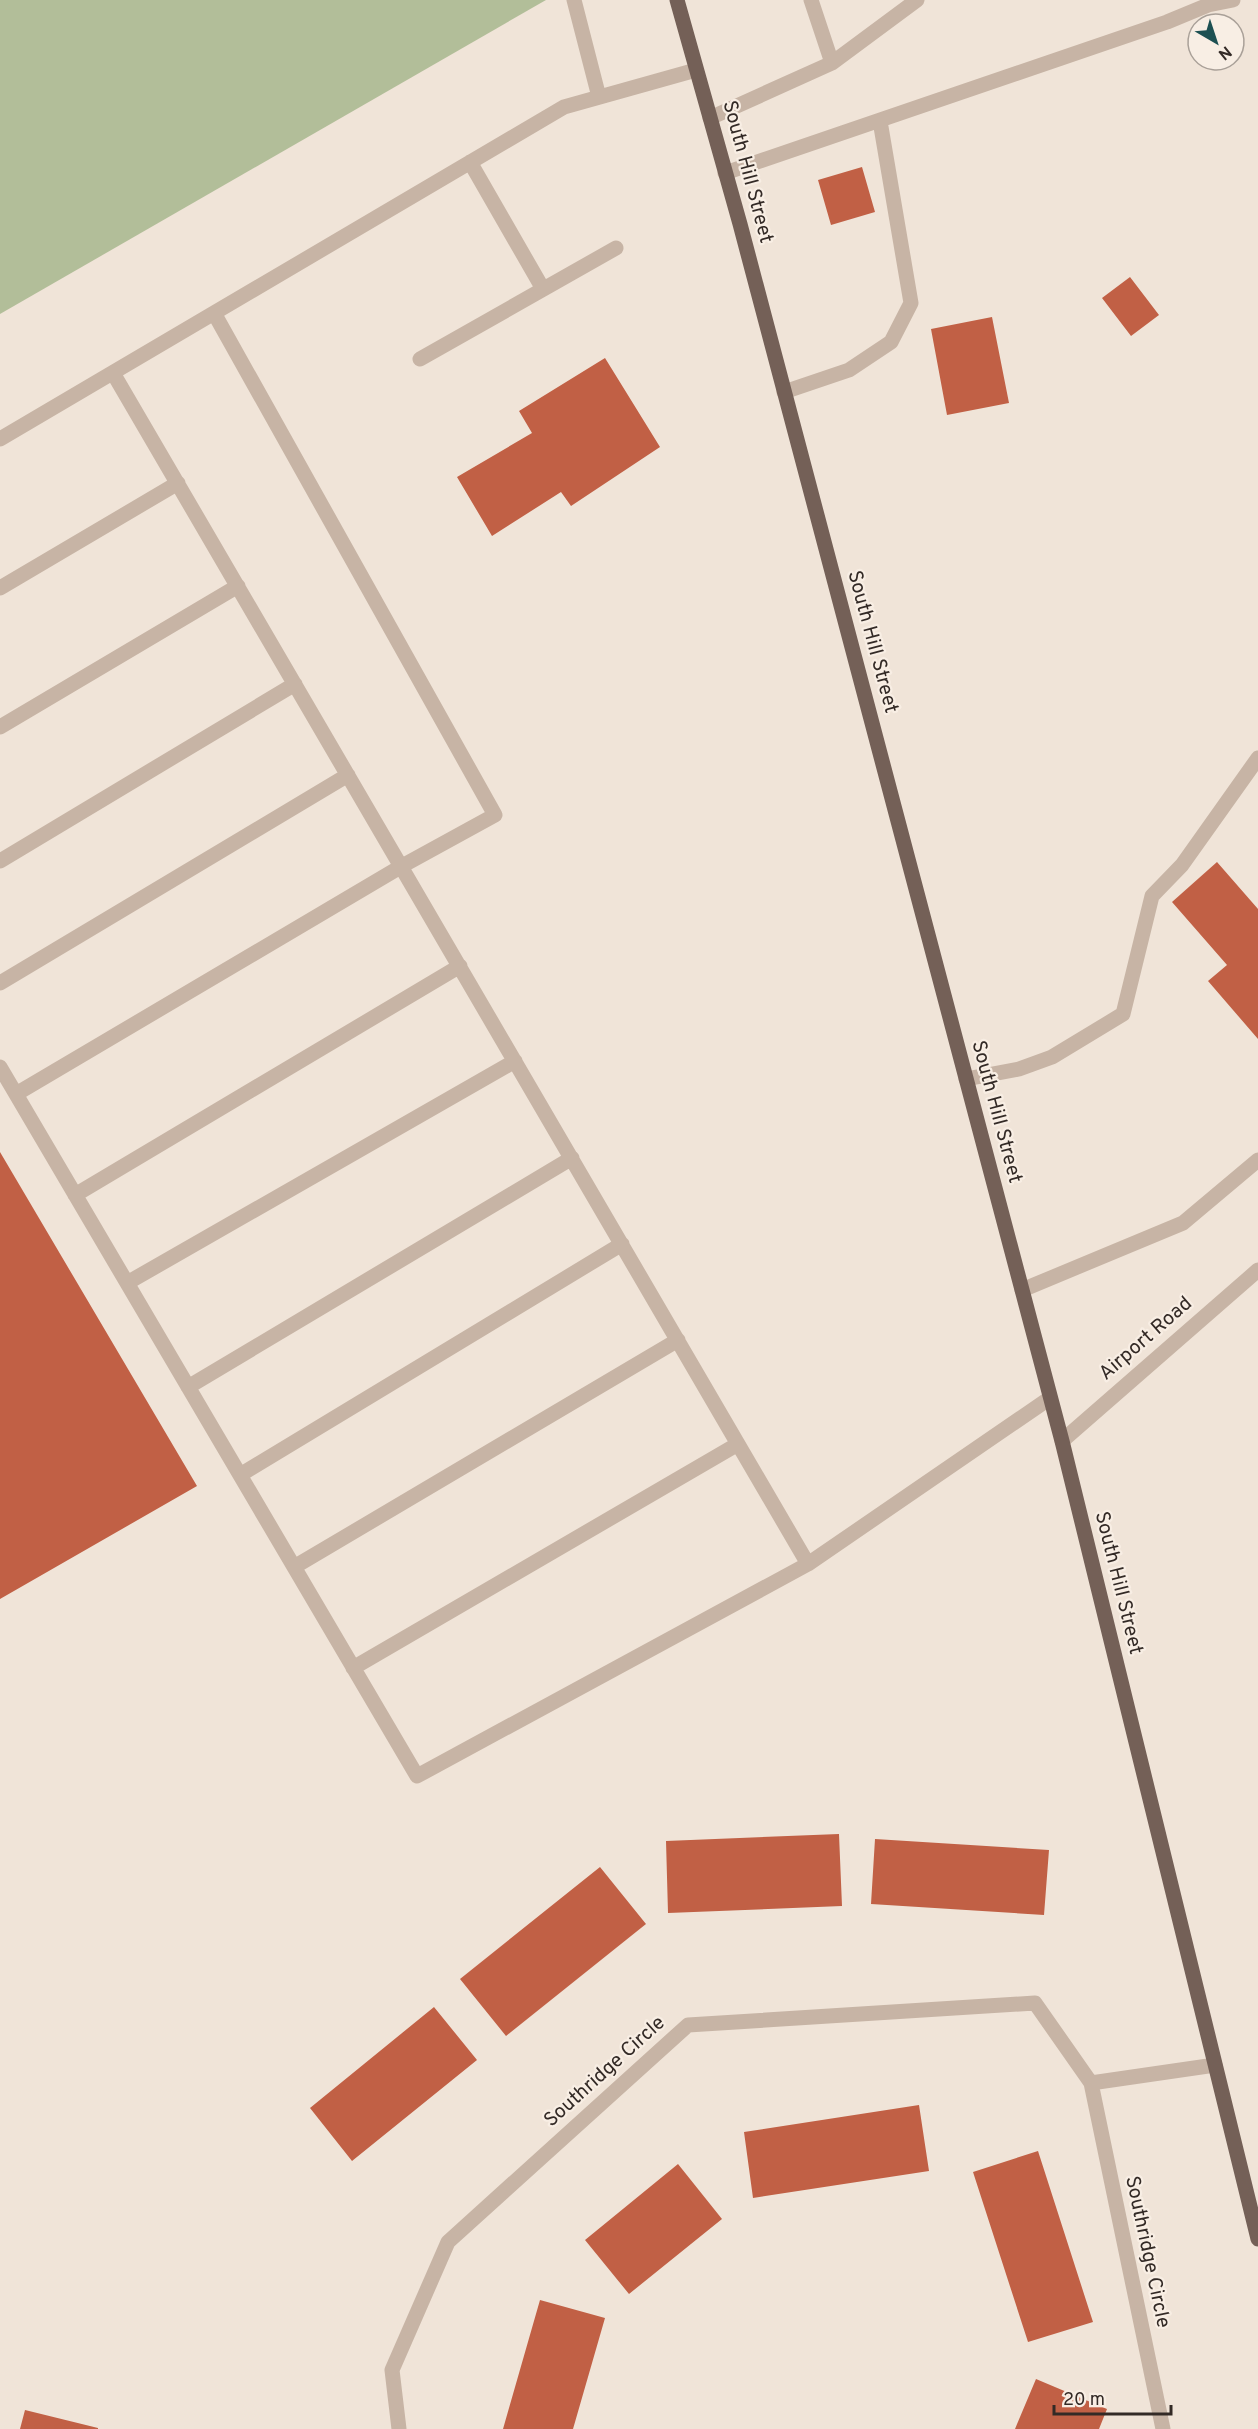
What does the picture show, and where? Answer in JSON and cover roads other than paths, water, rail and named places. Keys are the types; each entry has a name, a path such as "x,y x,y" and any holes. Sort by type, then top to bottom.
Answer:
{"main road":[{"name":"South Hill Street","path":"677,0 784,392 1062,1440 1258,2239"}],"street":[{"path":"574,0 598,97"},
{"path":"811,0 832,63"},
{"path":"710,118 832,63 917,0"},
{"path":"725,173 1167,22 1208,5 1233,0"},
{"path":"0,439 564,107 696,70"},
{"path":"784,392 849,370 891,342 911,303 880,120"},
{"path":"470,162 543,289"},
{"path":"420,358 616,248"},
{"path":"16,1094 402,866 495,815 214,313"},
{"path":"113,373 808,1564"},
{"path":"0,588 178,483"},
{"path":"0,728 238,586"},
{"path":"0,861 295,684"},
{"path":"966,1079 1019,1069 1052,1057 1123,1014 1152,896 1182,865 1258,758"},
{"path":"0,983 348,775"},
{"path":"75,1195 460,966"},
{"path":"127,1283 515,1061"},
{"path":"0,1067 417,1776 808,1564 1050,1398"},
{"path":"188,1387 572,1158"},
{"path":"1022,1290 1183,1222 1258,1160"},
{"path":"240,1475 622,1244"},
{"name":"Airport Road","path":"1062,1440 1258,1270"},
{"path":"294,1567 678,1340"},
{"path":"353,1668 738,1444"},
{"name":"Southridge Circle","path":"399,2429 392,2370 448,2242 688,2025 1035,2003 1091,2083 1163,2429"},
{"path":"1091,2083 1215,2066"}]}
